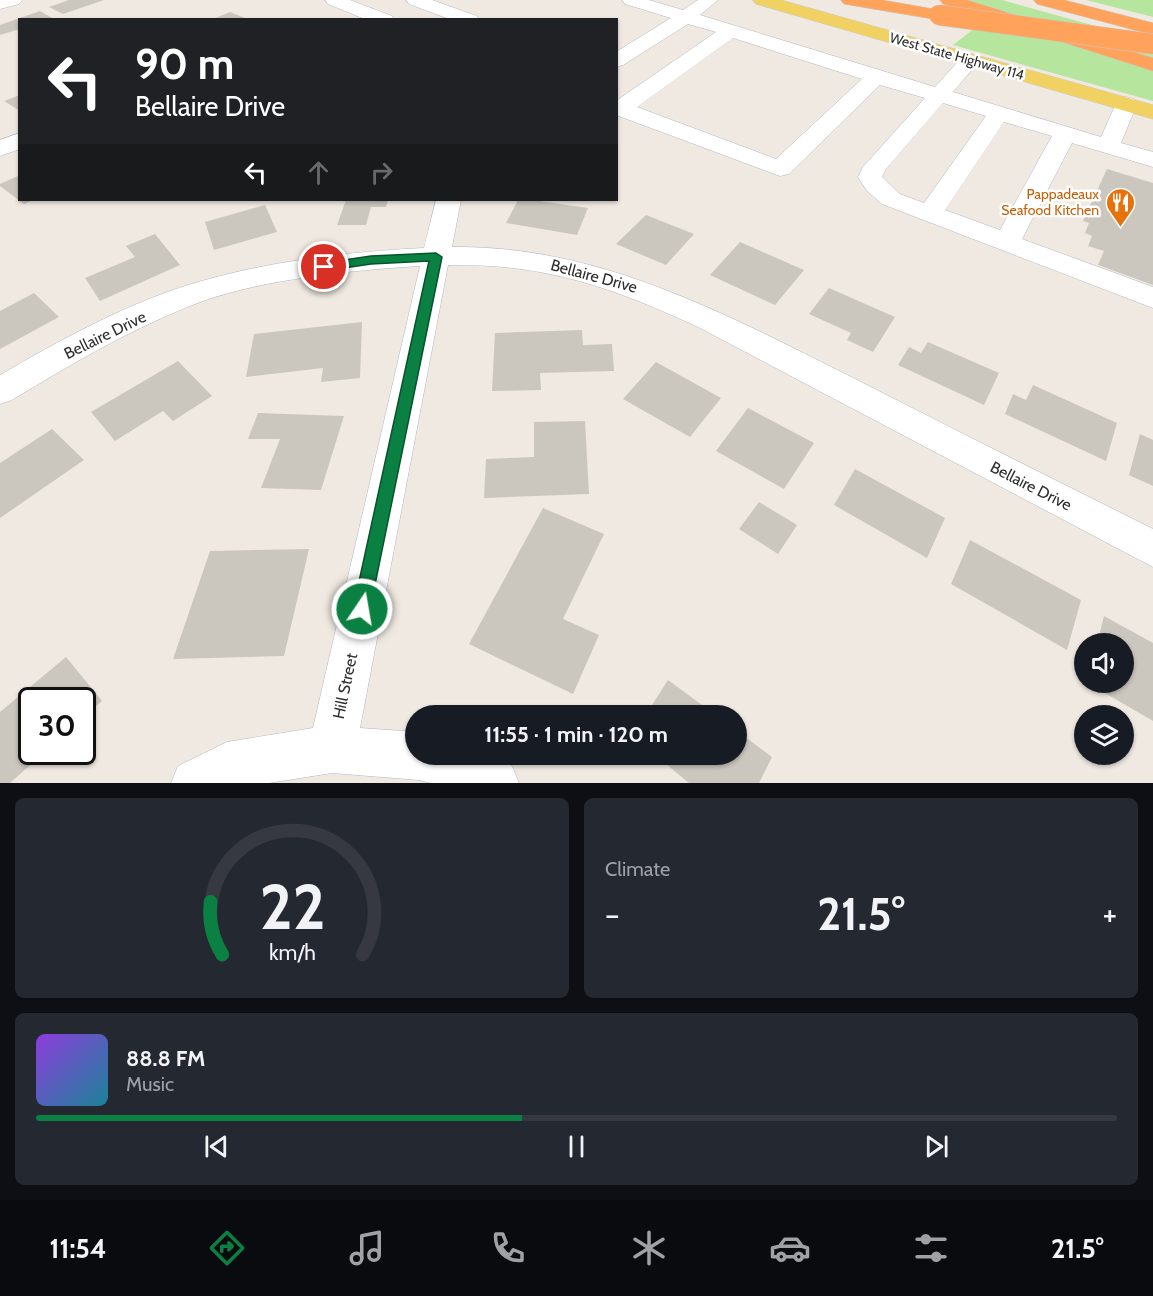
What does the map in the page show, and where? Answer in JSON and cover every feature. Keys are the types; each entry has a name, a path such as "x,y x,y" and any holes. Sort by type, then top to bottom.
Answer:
{"highway":[{"path":"850,0 944,7 1153,65"},
{"path":"883,0 944,7 1153,44"},
{"path":"1043,0 1153,29"}],"main road":[{"name":"West State Highway 114","path":"762,0 1153,112"}],"street":[{"path":"0,4 13,0"},
{"path":"415,0 464,18"},
{"path":"618,60 710,0"},
{"path":"339,1 380,18"},
{"path":"634,6 686,17 1153,160"},
{"path":"618,108 730,31"},
{"path":"970,60 875,167 870,177 876,186 891,199 1153,298"},
{"path":"618,108 780,169 876,77"},
{"path":"1108,146 1126,104"},
{"path":"930,213 999,113"},
{"path":"1007,242 1065,133"},
{"path":"0,149 18,141"},
{"name":"Hill Street","path":"332,749 448,201"},
{"name":"Bellaire Drive","path":"0,391 119,326 179,299 224,286 278,274 371,260 436,257 516,259 560,265 651,292 711,320 1153,549"},
{"path":"195,783 227,766 332,749 419,756 475,771 495,783"}],"green space":[{"path":"964,0 1002,0 1153,42 1153,60"},
{"path":"1086,0 1153,0 1153,17"},
{"path":"989,17 1153,71 1153,101 953,45"}],"building":[{"path":"69,0 104,0 63,14 49,7"},
{"path":"40,11 52,18 20,18"},
{"path":"230,12 245,18 215,18"},
{"path":"18,19 18,30 0,35 0,25"},
{"path":"18,96 18,110 4,101"},
{"name":"Pappadeaux Seafood Kitchen","path":"1107,169 1153,183 1153,285 1098,265 1104,251 1088,246 1092,236 1085,233 1089,223 1083,221"},
{"path":"18,176 18,200 0,186"},
{"path":"346,201 388,201 386,207 371,207 366,225 337,225"},
{"path":"517,201 540,201 588,208 577,235 506,223"},
{"path":"265,205 277,232 214,250 205,222"},
{"path":"646,215 694,234 666,265 616,244"},
{"path":"155,234 180,265 100,301 85,278 135,257 126,246"},
{"path":"740,242 804,270 775,305 710,275"},
{"path":"829,288 895,317 873,352 847,340 851,333 809,314"},
{"path":"34,293 59,317 0,349 0,311"},
{"path":"362,322 360,378 321,382 323,368 246,377 254,334"},
{"path":"582,330 583,345 612,344 614,371 540,373 541,390 492,391 495,333"},
{"path":"928,342 999,373 984,405 898,365 909,347 921,353"},
{"path":"178,361 212,396 173,421 163,411 115,441 91,412"},
{"path":"656,362 721,398 690,437 623,399"},
{"path":"1033,385 1117,423 1106,461 1005,414 1013,394 1026,400"},
{"path":"748,408 814,443 784,489 716,451"},
{"path":"258,413 344,416 321,490 261,488 280,439 248,439"},
{"path":"585,421 589,494 484,498 486,459 534,457 534,422"},
{"path":"52,429 84,460 0,518 0,463"},
{"path":"1140,434 1153,440 1153,486 1129,475"},
{"path":"855,469 945,518 927,558 834,505"},
{"path":"759,502 797,525 778,554 739,529"},
{"path":"543,508 604,534 563,619 599,635 573,694 469,644"},
{"path":"970,540 1081,600 1067,650 951,584"},
{"path":"309,549 284,656 173,659 210,551"},
{"path":"1104,616 1153,643 1153,721 1134,710 1134,705 1126,705 1105,693 1134,693 1134,633 1100,633"},
{"path":"66,657 91,687 30,687"},
{"path":"668,680 702,705 652,705"},
{"path":"96,694 102,701 96,706"},
{"path":"18,697 18,765 30,765 10,783 0,783 0,712"},
{"path":"747,738 772,757 759,783 689,783 667,765 747,765"}],"place":[{"name":"Pappadeaux Seafood Kitchen","path":"1120,228"}],"route":[{"path":"324,267 371,260 436,257 362,609"}]}
